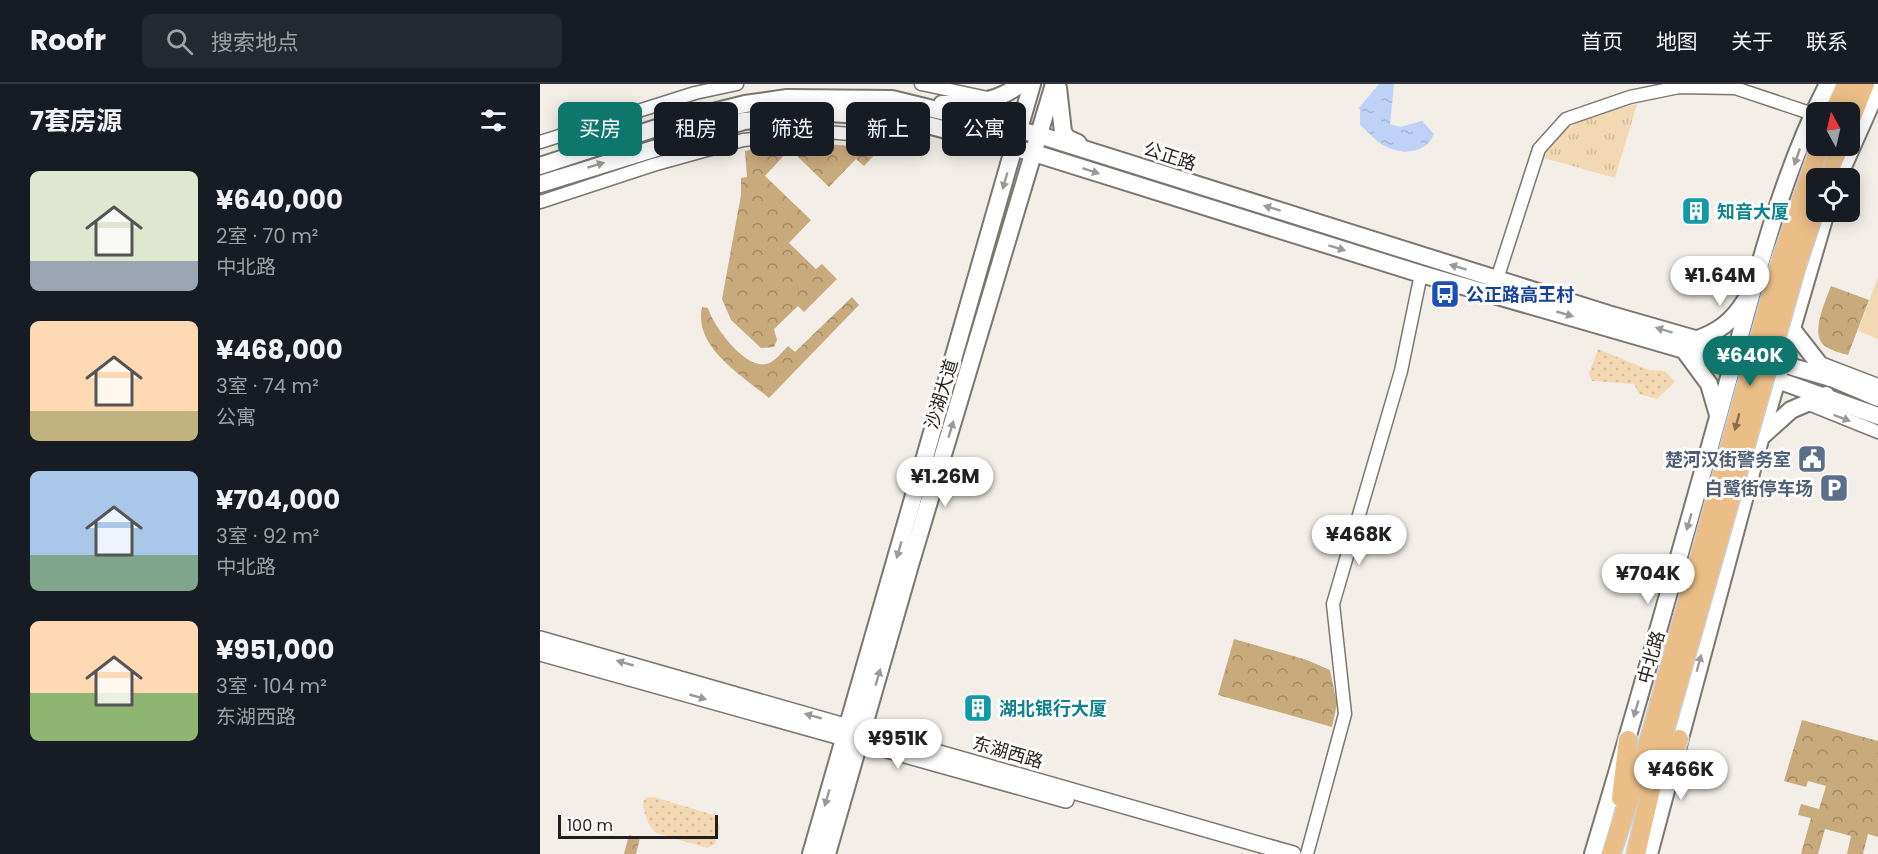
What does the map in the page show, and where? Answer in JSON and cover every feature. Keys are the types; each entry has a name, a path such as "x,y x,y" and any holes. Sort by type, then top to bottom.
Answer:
{"main road":[{"path":"930,104 970,104 995,99 1020,84"},
{"name":"沙湖大道","path":"1026,104 1032,84"},
{"path":"1056,84 1060,116 1067,138 1110,154 1114,159"},
{"name":"沙湖大道","path":"811,854 854,734 1056,84"},
{"name":"中北路","path":"1819,102 1828,84"},
{"path":"1838,102 1846,84"},
{"path":"1864,119 1865,84"},
{"path":"1842,168 1878,87"},
{"name":"公正路","path":"543,165 720,109 769,100 860,97 901,102"},
{"name":"公正路","path":"540,184 720,127 768,117 857,113 897,117 942,127"},
{"name":"公正路","path":"1026,132 1497,279 1690,345"},
{"name":"中北路","path":"1593,854 1628,740 1753,288 1806,134"},
{"name":"公正路","path":"1026,151 1421,274 1690,345 1779,371"},
{"name":"沙湖大道","path":"827,854 854,734 1012,156"},
{"name":"中北路","path":"1638,846 1780,264 1818,156"},
{"name":"中北路","path":"1649,854 1665,735 1796,268 1811,222"},
{"name":"中北路","path":"1611,854 1617,832 1665,735 1761,437 1823,222"},
{"path":"1719,416 1709,384 1690,345 1726,325 1736,315 1753,288"},
{"path":"1791,328 1831,378"},
{"path":"1779,371 1831,378 1878,398"},
{"path":"1779,371 1826,395 1878,416"},
{"path":"1761,437 1784,416 1826,395"},
{"path":"1617,832 1628,740"}],"street":[{"path":"543,165 540,144 663,102 737,84"},
{"path":"921,84 995,99"},
{"path":"1497,279 1539,149 1566,119 1630,97 1679,87 1735,88 1806,112"},
{"path":"540,202 653,165 734,142 826,132 887,137 932,124"},
{"path":"1307,854 1345,714 1332,604 1401,370 1421,274"},
{"path":"1816,362 1878,385"},
{"path":"1806,403 1878,432"},
{"name":"东湖西路","path":"540,639 1264,854"},
{"name":"东湖西路","path":"540,653 854,734 1293,854"}],"green space":[{"path":"1637,104 1615,178 1544,158 1550,145 1570,127 1596,115"},
{"path":"834,145 846,146 846,156 873,156 864,166 856,159 829,187 797,156 834,156"},
{"path":"750,150 750,156 784,156 765,176 811,220 789,243 816,269 822,264 837,279 804,312 798,306 774,329 777,340 774,347 761,348 731,320 722,299 741,195 741,178 747,177 745,151"},
{"path":"1878,277 1878,339 1858,331"},
{"path":"1831,286 1869,300 1848,355 1825,346 1818,334 1820,317"},
{"path":"852,297 859,305 769,398 722,359 705,335 701,321 702,307 708,308 716,325 731,345 749,360 758,364 766,364 775,359 788,346 795,352"},
{"path":"1598,349 1649,370 1665,371 1675,382 1657,399 1639,394 1634,384 1592,381 1589,373"},
{"path":"1234,639 1307,660 1330,670 1337,704 1332,727 1218,695"},
{"path":"1802,720 1878,741 1878,837 1868,834 1863,854 1847,854 1851,836 1825,829 1818,854 1801,854 1811,818 1798,815 1801,804 1819,809 1826,786 1808,781 1806,787 1784,781"},
{"path":"648,797 714,815 720,827 715,844 707,848 656,833 648,823 644,810 643,801"},
{"path":"629,835 640,838 636,854 624,854"}],"water":[{"path":"1379,84 1394,84 1390,124 1400,127 1422,121 1434,134 1424,147 1408,151 1392,149 1377,141 1360,125 1360,109 1358,109"}],"place":[{"name":"知音大厦","path":"1696,211"},
{"name":"公正路高王村","path":"1445,294"},
{"name":"楚河汉街警务室","path":"1812,459"},
{"name":"白鹭街停车场","path":"1834,488"},
{"name":"湖北银行大厦","path":"978,708"}]}
